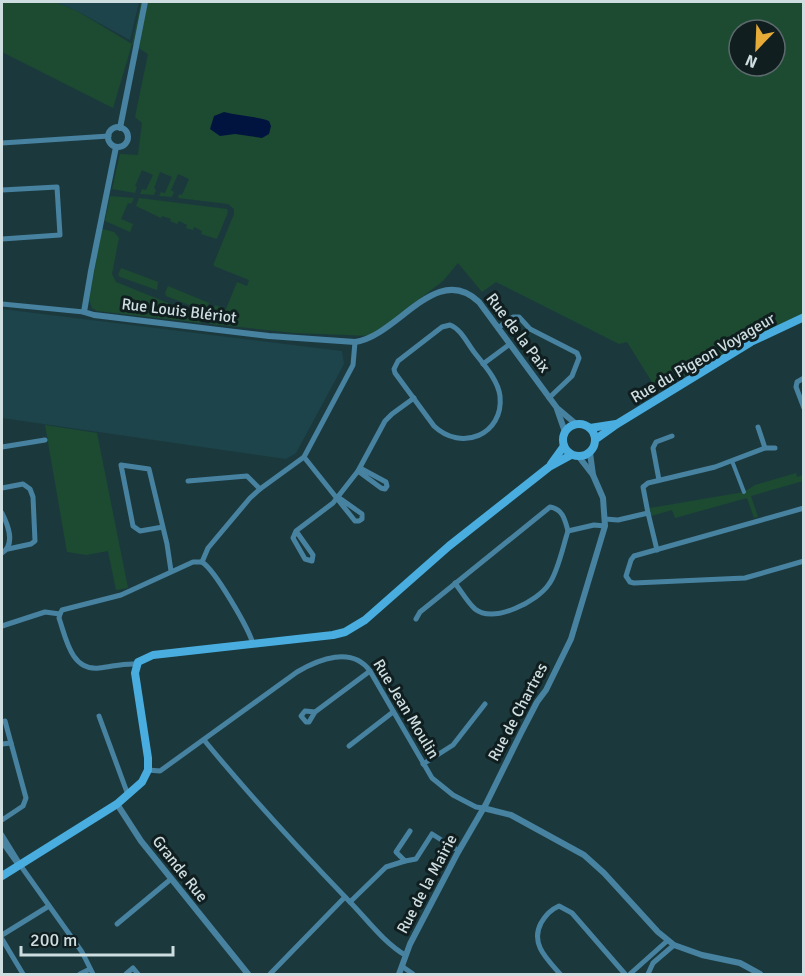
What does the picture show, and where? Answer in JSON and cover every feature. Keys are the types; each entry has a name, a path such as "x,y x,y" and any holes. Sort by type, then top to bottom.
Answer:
{"main road":[{"name":"Rue du Pigeon Voyageur","path":"596,440 617,424 751,342 804,317"},
{"path":"2,876 117,804 142,782 148,770 135,673 136,664 145,657 333,635 354,627 365,620 449,546 549,466 564,446 565,432 570,427 584,424 590,428 596,440 595,447 590,453 549,466"},
{"name":"Rue du Pigeon Voyageur","path":"590,428 617,424"},
{"path":"564,446 575,456"}],"street":[{"path":"120,128 145,2"},
{"path":"2,143 108,136 114,128 127,132 128,139 124,145 116,147 111,144 108,136"},
{"path":"84,312 116,147"},
{"path":"2,190 57,187 60,235 2,239"},
{"name":"Rue de la Paix","path":"355,342 371,338 429,296 448,288 466,292 473,297 498,328 557,408 576,424"},
{"name":"Rue Louis Blériot","path":"2,304 265,335 355,342"},
{"path":"498,328 513,316 519,317 530,329 577,353 579,358 572,376 549,398"},
{"path":"446,325 455,327 497,384 500,407 497,418 490,428 473,438 450,438 441,433 414,398 395,373 395,365 446,325"},
{"path":"202,562 208,548 260,489 304,457 353,365 355,342"},
{"path":"483,364 510,344"},
{"path":"804,378 798,382 796,387 804,408"},
{"path":"296,531 313,555 312,561 305,559 293,538 296,531 338,497 359,469 385,421 414,398"},
{"name":"Rue de la Paix","path":"557,408 565,432"},
{"path":"758,427 765,448"},
{"path":"659,480 653,448 656,442 672,436"},
{"path":"2,447 45,440"},
{"path":"657,550 643,487 648,483 715,467 765,448 775,448"},
{"path":"590,453 593,475"},
{"path":"575,456 593,475"},
{"path":"304,457 355,520 362,519 362,513 338,497"},
{"path":"732,461 744,492"},
{"path":"163,527 140,531 133,526 121,465 149,469 163,527 171,571"},
{"path":"359,469 386,482 385,489 381,488 359,469"},
{"name":"Rue de Chartres","path":"483,808 520,733 551,682 580,613 605,526 603,498 593,475"},
{"path":"188,481 241,476 252,479 260,489"},
{"path":"2,488 22,484 30,489 34,504 35,541 2,553"},
{"path":"416,619 420,612 455,583 550,507 557,508 564,515 568,531 549,585 519,609 484,613 475,609 455,583"},
{"path":"804,508 632,557 626,576 630,582 745,578 804,561"},
{"path":"2,513 9,540 8,549"},
{"path":"605,519 618,520 648,513"},
{"path":"568,531 594,525 605,526"},
{"path":"136,664 93,669 78,663 72,655 59,618 62,610 121,595 193,562 202,562 211,571 250,634 253,644"},
{"path":"2,626 45,612 60,614"},
{"name":"Rue Jean Moulin","path":"148,770 160,771 311,664 350,656 363,662 370,671 423,764 438,785 476,807 483,808"},
{"path":"315,712 370,671"},
{"path":"423,764 453,745 485,704"},
{"path":"349,746 393,712"},
{"path":"99,716 128,795"},
{"path":"2,820 23,806 27,798 5,721"},
{"path":"204,740 234,778 382,936 405,955"},
{"path":"2,744 11,743"},
{"name":"Grande Rue","path":"117,804 141,841 248,975"},
{"path":"483,808 511,815 584,855 674,945 702,955 740,963 760,975"},
{"name":"Rue de la Mairie","path":"399,975 405,955 483,808"},
{"path":"405,861 396,852 410,831"},
{"path":"270,975 348,899 386,867 416,859 432,834 459,851"},
{"path":"2,836 82,952 91,972 80,975"},
{"path":"2,842 11,857 21,866"},
{"path":"117,924 171,879"},
{"path":"23,975 2,937 49,906"},
{"path":"560,975 541,951 537,937 538,928 548,913 559,906 572,913 625,975"},
{"path":"630,975 667,940"},
{"path":"648,975 653,963 674,945"},
{"path":"403,967 412,975"},
{"path":"126,975 133,969 138,975"}],"shaded area":[{"path":"55,2 139,2 130,40 77,11"},
{"path":"2,309 342,351 344,364 296,453 286,459 2,418"}],"green space":[{"path":"2,2 55,2 77,11 132,44 113,108 2,52"},
{"path":"141,2 803,2 803,315 657,390 627,342 619,344 496,282 482,292 458,263 443,281 371,336 295,333 210,324 215,305 226,309 237,282 247,286 249,280 214,266 234,209 228,204 178,198 179,194 182,195 189,179 178,174 171,190 174,192 172,197 159,196 161,192 165,193 172,177 160,172 154,195 140,194 142,189 146,190 153,175 142,170 135,186 137,187 135,193 112,189 120,154 138,155 142,123 135,117 148,54 132,44"},
{"path":"110,196 134,198 131,204 128,203 121,219 133,224 130,232 105,221"},
{"path":"139,198 227,209 228,212 217,239 201,234 202,231 194,227 193,230 186,228 187,225 179,221 177,224 170,221 171,219 162,216 161,218 136,206"},
{"path":"102,229 114,232 119,238 112,274 116,282 203,317 201,323 97,311 92,308 89,300"},
{"path":"121,268 158,282 157,290 120,277 118,275"},
{"path":"168,286 209,303 205,311 166,296"},
{"path":"45,425 97,433 128,588 116,590 108,551 86,555 67,552"},
{"path":"796,473 797,477 803,475 803,481 751,496 758,517 754,518 747,498 675,518 672,510 651,516 650,508 744,492 755,485"}],"water":[{"path":"224,112 269,121 271,126 269,134 262,138 235,134 220,136 210,129 214,116"}]}
